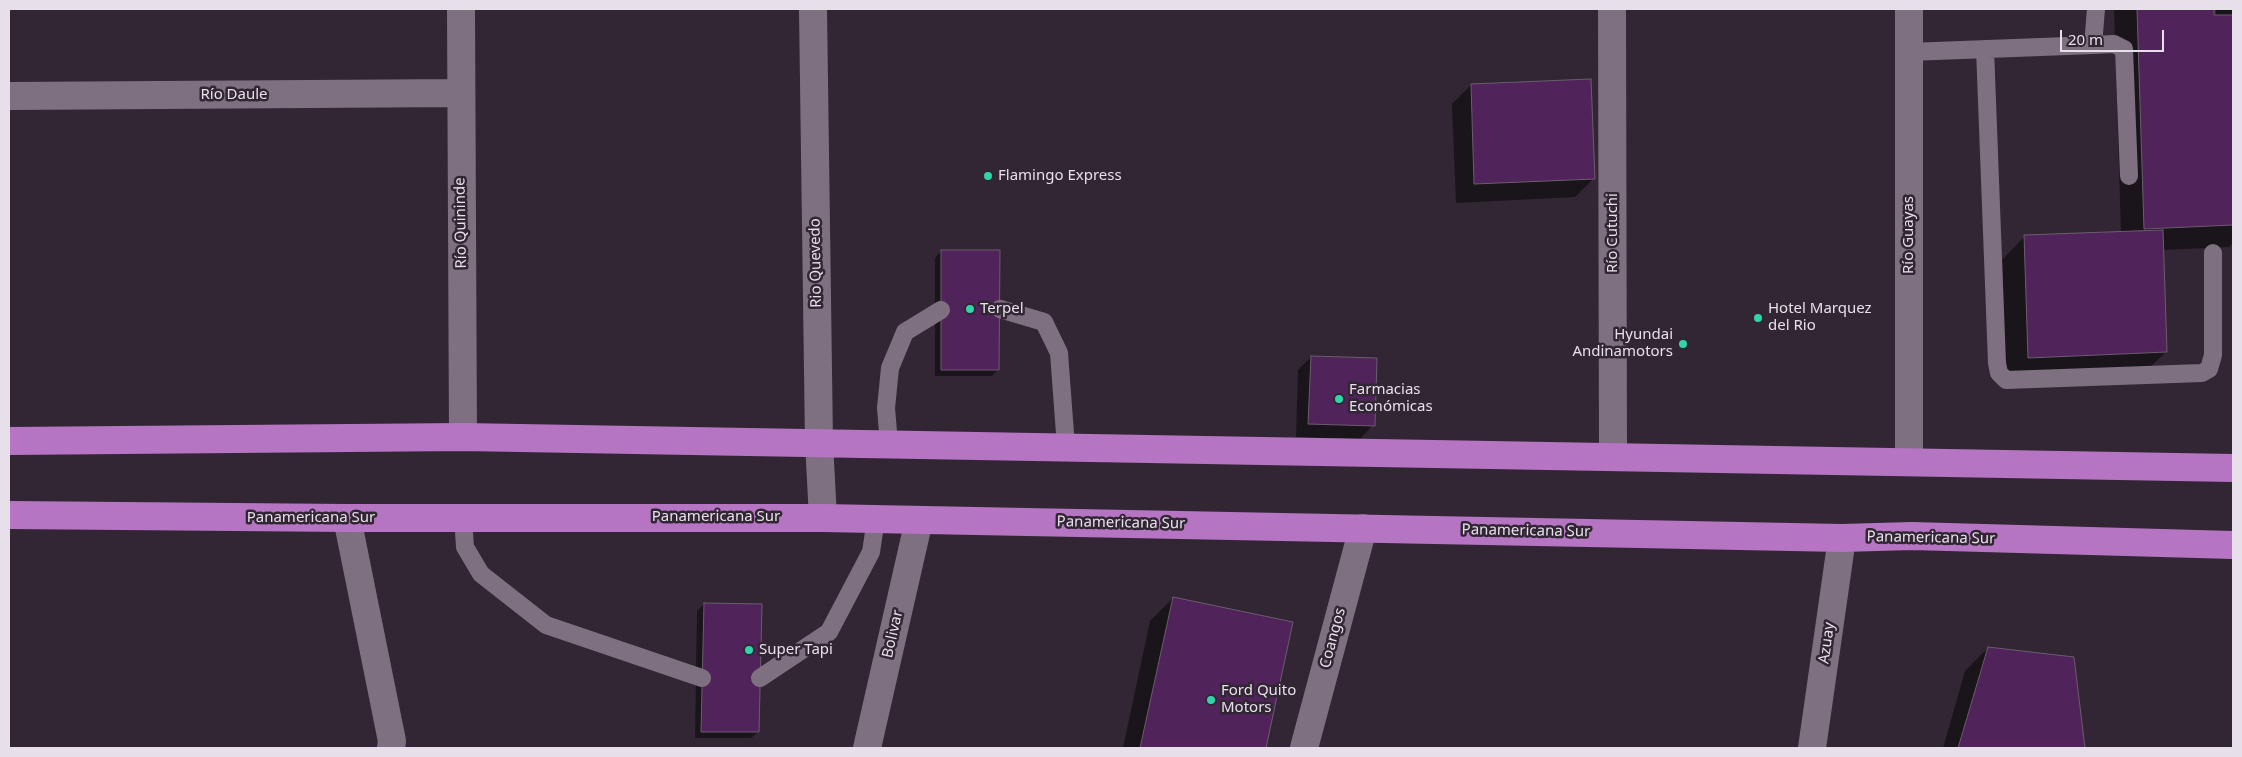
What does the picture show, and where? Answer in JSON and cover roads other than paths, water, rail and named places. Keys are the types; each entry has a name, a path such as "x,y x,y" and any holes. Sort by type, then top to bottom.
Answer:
{"highway":[{"path":"9,441 463,438 2233,468"},
{"name":"Panamericana Sur","path":"9,515 347,518 822,518 1842,538 1912,536 2233,545"}],"street":[{"name":"Río Quininde","path":"461,9 463,438"},
{"name":"Rio Quevedo","path":"813,9 819,443 822,518"},
{"name":"Río Cutuchi","path":"1612,9 1614,457"},
{"name":"Río Guayas","path":"1909,9 1909,462"},
{"name":"Río Daule","path":"9,96 460,93"},
{"path":"347,518 392,741 391,748"},
{"name":"Bolivar","path":"867,748 919,520"},
{"name":"Coangos","path":"1304,748 1363,528"},
{"name":"Azuay","path":"1812,748 1842,538"}],"lane":[{"path":"2093,45 2096,9"},
{"path":"1909,52 2114,44 2124,49 2129,176"},
{"path":"1985,49 1997,363 1999,373 2006,380 2202,373 2209,369 2213,355 2213,253"},
{"path":"1000,309 1044,322 1059,353 1066,447"},
{"path":"889,444 886,408 890,368 905,332 940,310"},
{"path":"463,517 465,547 481,574 546,625 702,678"},
{"path":"760,678 828,632 871,552 876,519"}],"place":[{"name":"Flamingo Express","path":"988,176"},
{"name":"Terpel","path":"970,309"},
{"name":"Hotel Marquez del Rio","path":"1758,318"},
{"name":"Hyundai Andinamotors","path":"1683,344"},
{"name":"Farmacias Económicas","path":"1339,399"},
{"name":"Super Tapi","path":"749,650"},
{"name":"Ford Quito Motors","path":"1211,700"}]}
